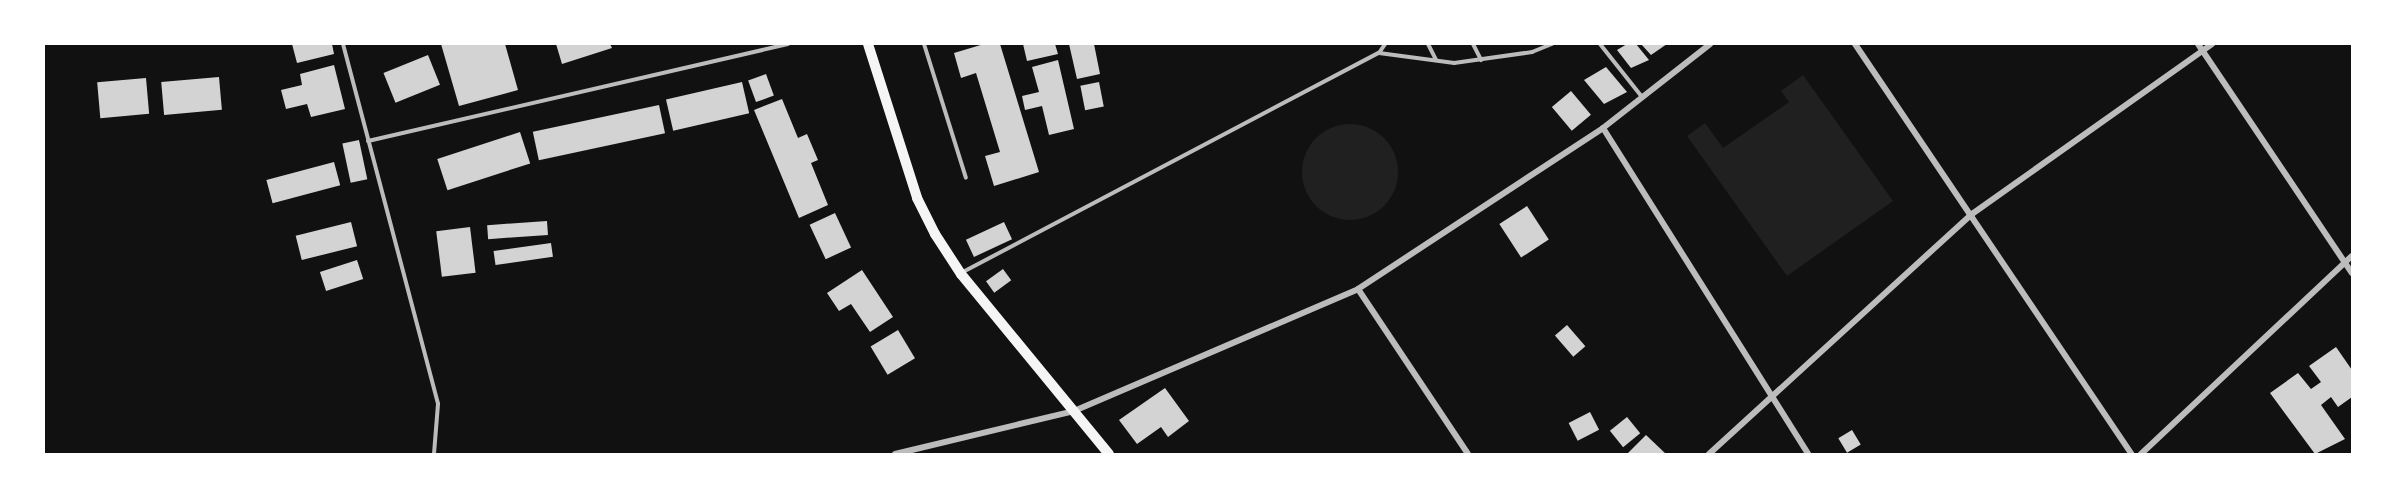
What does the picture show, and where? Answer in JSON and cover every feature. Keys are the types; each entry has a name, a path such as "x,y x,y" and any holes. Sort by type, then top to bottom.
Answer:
{"main road":[{"path":"868,44 918,198 961,274 1109,454"}],"street":[{"path":"896,454 1074,411 1358,290 1603,128 1710,44"},
{"path":"1855,44 2132,454"},
{"path":"2198,44 2352,273"},
{"path":"1709,454 1769,395 1972,214 2204,52 2212,44"},
{"path":"1603,128 1808,454"},
{"path":"2141,454 2352,255"},
{"path":"1358,290 1468,454"}],"lane":[{"path":"343,44 438,404 434,454"},
{"path":"368,141 789,44"},
{"path":"924,44 966,178"},
{"path":"961,274 1379,53 1385,44"},
{"path":"1428,44 1436,60"},
{"path":"1473,44 1481,60"},
{"path":"1379,53 1436,60 1481,60 1552,44"},
{"path":"1600,44 1642,97"}],"shaded area":[{"path":"1803,75 1893,201 1787,276 1687,136 1705,123 1723,148 1789,102 1781,91"},
{"path":"1350,124 1368,128 1384,138 1394,154 1398,172 1394,190 1384,206 1368,216 1350,220 1332,216 1316,206 1306,190 1302,172 1306,154 1316,138 1332,128"}],"building":[{"path":"292,44 332,44 334,54 297,63"},
{"path":"441,44 505,44 518,90 459,106"},
{"path":"556,44 610,44 612,48 562,64"},
{"path":"984,44 1000,44 1039,172 994,186 985,156 1000,152 976,73 961,78 954,53"},
{"path":"1023,44 1055,44 1058,54 1027,61"},
{"path":"1069,44 1094,44 1100,74 1077,79"},
{"path":"1627,44 1636,44 1649,60 1631,68 1617,50"},
{"path":"1641,44 1667,44 1651,55"},
{"path":"428,55 440,85 395,103 383,73"},
{"path":"1058,60 1074,129 1049,135 1042,106 1025,110 1022,96 1039,92 1032,67"},
{"path":"334,65 345,109 311,117 307,104 286,109 281,90 302,85 300,74"},
{"path":"1606,67 1627,92 1604,104 1584,80"},
{"path":"766,74 774,96 756,102 748,80"},
{"path":"219,77 222,110 164,115 161,82"},
{"path":"146,78 149,114 100,118 97,82"},
{"path":"742,82 749,113 673,131 666,100"},
{"path":"1099,82 1104,107 1085,110 1080,86"},
{"path":"1571,91 1591,115 1572,131 1552,107"},
{"path":"782,99 798,138 807,134 818,160 811,163 828,205 799,218 754,110"},
{"path":"659,105 665,133 539,160 533,132"},
{"path":"520,132 530,163 447,190 437,159"},
{"path":"359,140 367,179 351,183 342,144"},
{"path":"334,162 340,185 273,203 266,180"},
{"path":"1527,206 1549,240 1521,258 1499,224"},
{"path":"835,213 851,247 826,259 810,225"},
{"path":"547,221 548,235 488,239 487,225"},
{"path":"351,222 357,246 302,260 296,236"},
{"path":"1004,222 1012,239 974,257 966,240"},
{"path":"470,227 476,273 442,277 436,231"},
{"path":"551,243 553,257 496,265 494,251"},
{"path":"357,260 363,279 326,291 320,272"},
{"path":"1003,269 1011,280 994,293 986,281"},
{"path":"862,270 893,317 870,332 851,304 839,311 827,293"},
{"path":"1567,325 1585,346 1573,357 1555,335"},
{"path":"898,330 915,358 888,375 871,346"},
{"path":"2336,347 2352,370 2352,397 2338,407 2331,397 2321,405 2345,439 2315,454 2270,393 2298,373 2311,389 2321,382 2309,366"},
{"path":"1165,388 1189,421 1168,437 1161,427 1137,444 1119,420"},
{"path":"1590,412 1599,430 1578,441 1569,423"},
{"path":"1627,417 1640,433 1623,447 1610,431"},
{"path":"1852,430 1861,445 1847,453 1838,438"},
{"path":"1646,435 1666,454 1628,453"}]}
